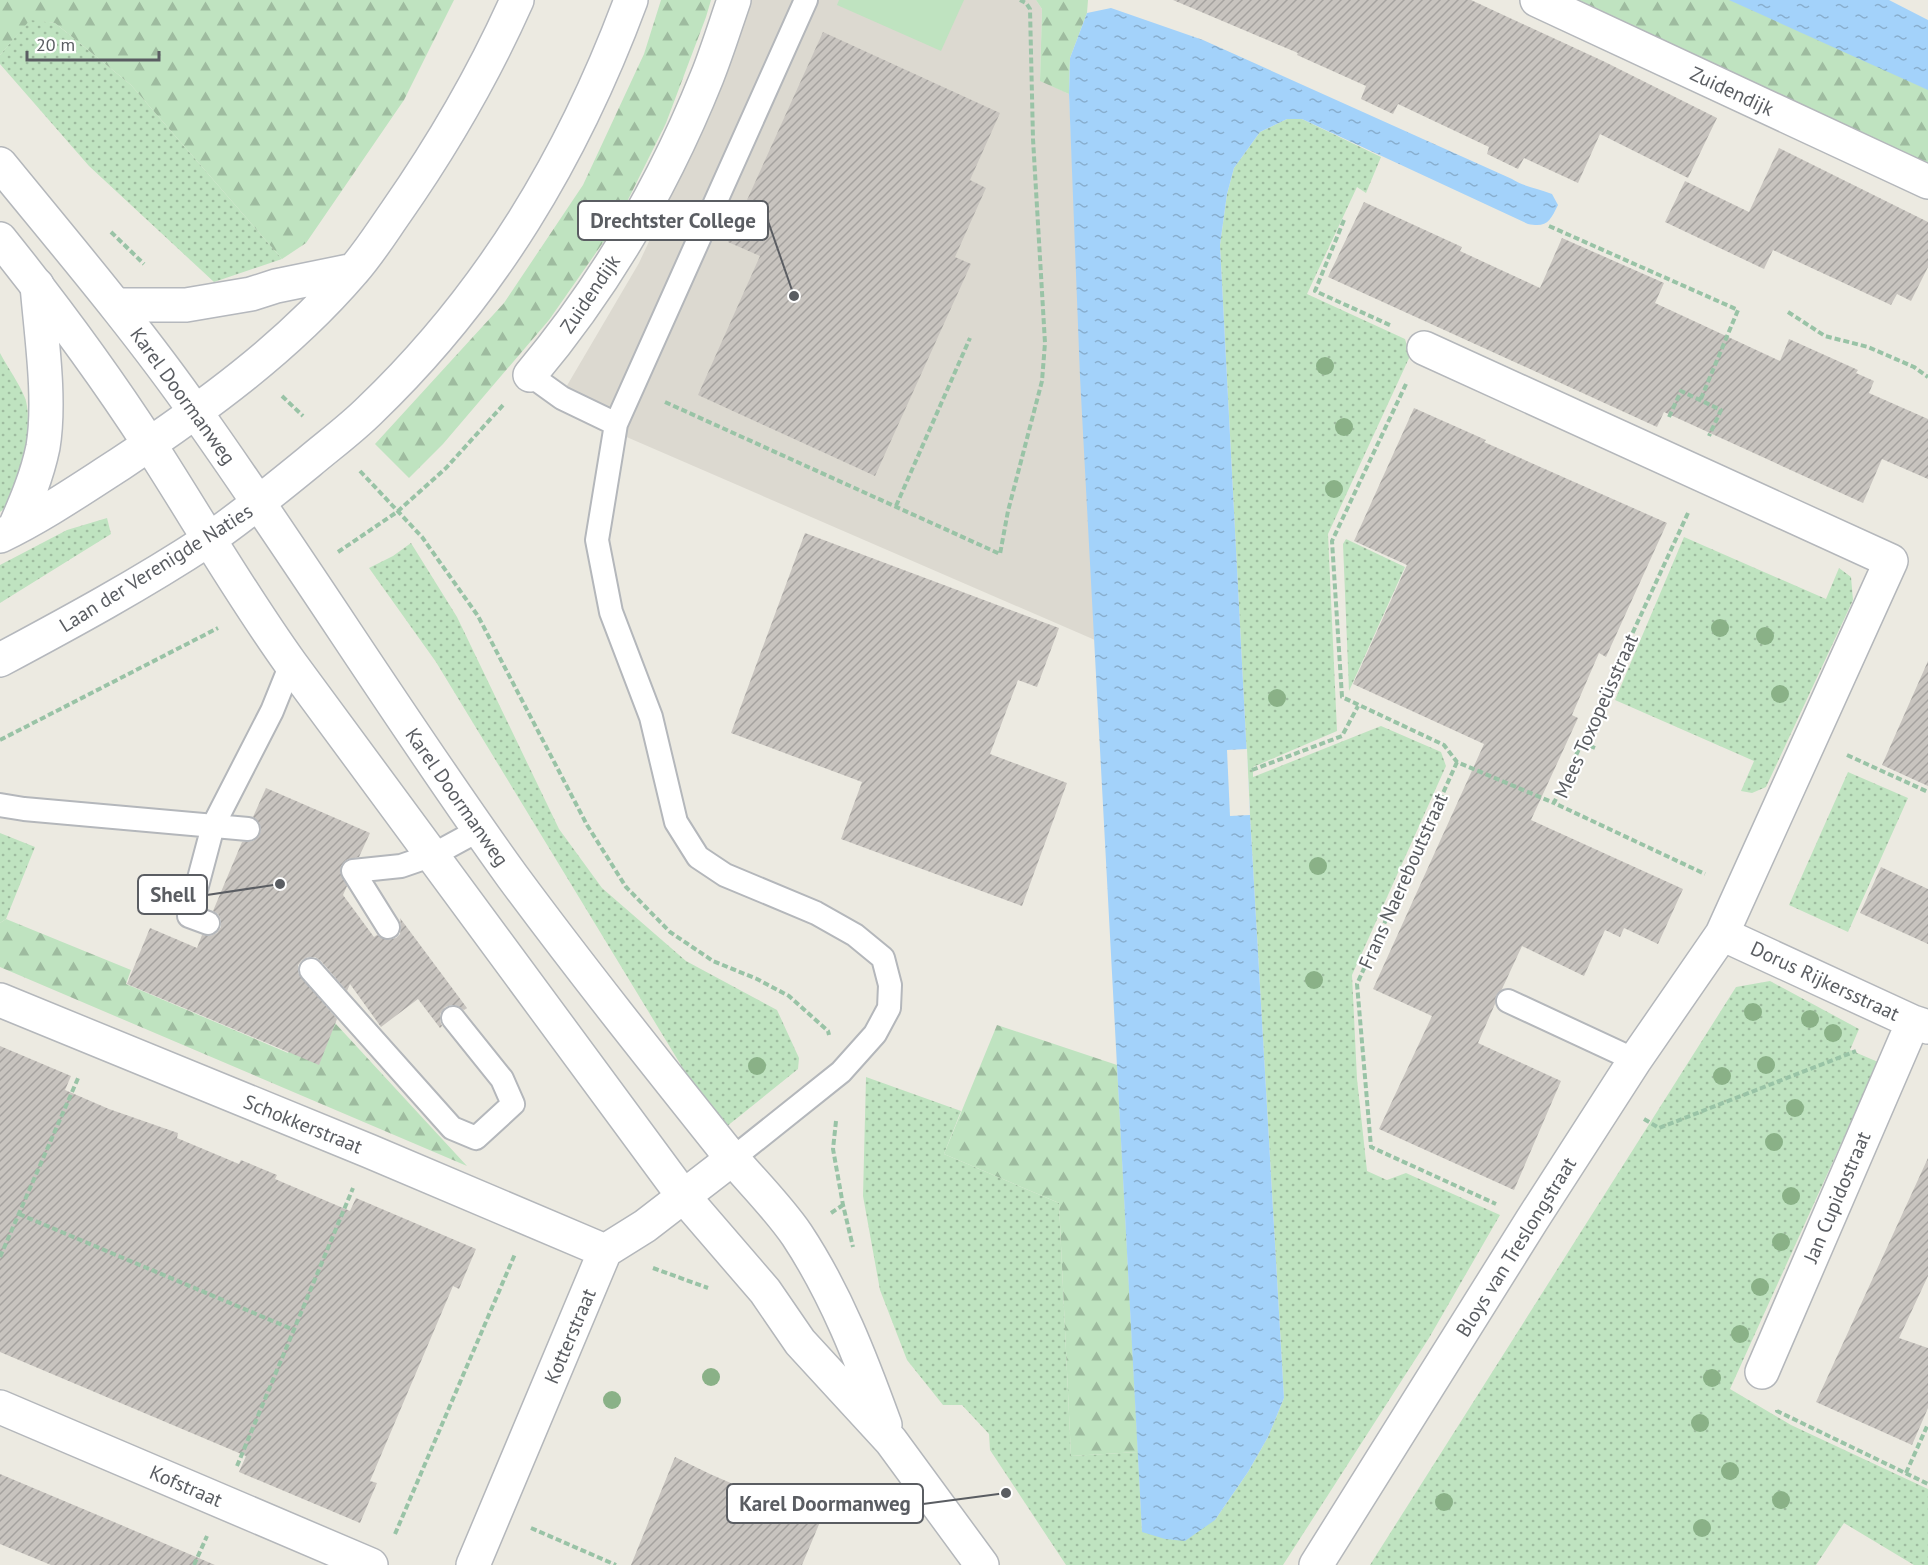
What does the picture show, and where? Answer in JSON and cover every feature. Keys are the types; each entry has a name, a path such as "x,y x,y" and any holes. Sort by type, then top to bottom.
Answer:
{"street":[{"path":"7,533 63,501 149,444 253,368 297,328 354,270 426,168 487,61 517,0"},
{"name":"Laan der Verenigde Naties","path":"0,660 116,598 208,539 259,503 369,411 450,324 497,263 535,203 575,131 608,60 631,0"},
{"name":"Zuidendijk","path":"530,375 590,297 620,250 667,164 707,78 734,0"},
{"name":"Zuidendijk","path":"1537,0 1928,182"},
{"name":"Karel Doormanweg","path":"0,164 116,305 196,411 479,830 561,943 732,1159 797,1235 835,1301 856,1345 891,1441"},
{"name":"Karel Doormanweg","path":"0,239 38,285 149,444 253,611 684,1197 765,1291 800,1342 891,1441 982,1565"},
{"path":"116,305 186,305 251,294 276,286 354,270"},
{"path":"7,533 32,489 43,446 46,405 38,285"},
{"path":"1424,348 1891,561 1722,934"},
{"name":"Bloys van Treslongstraat","path":"1316,1565 1532,1220 1635,1060 1722,934"},
{"name":"Dorus Rijkersstraat","path":"1722,934 1921,1024"},
{"name":"Schokkerstraat","path":"0,1000 369,1151 605,1251"},
{"name":"Jan Cupidostraat","path":"1762,1372 1921,1024"},
{"path":"605,1251 645,1226 732,1159"},
{"name":"Kotterstraat","path":"473,1565 605,1251"},
{"name":"Kofstraat","path":"0,1407 222,1502 381,1554"}],"lane":[{"path":"732,1159 841,1072 875,1034 889,1008 890,985 883,958 855,935 816,913 725,875 698,857 676,822 651,717 611,612 597,540 616,424 631,386 806,0"},
{"path":"530,375 562,398 616,424"},
{"path":"208,923 189,916 213,826 272,711 291,664"},
{"path":"0,805 248,829"},
{"path":"388,927 353,871 401,866 433,855 479,830"},
{"path":"311,970 452,1128 476,1138 513,1104 502,1079 453,1018"},
{"path":"1508,1001 1635,1060"}],"path":[{"path":"631,386 1000,554 1008,511 1042,381 1045,343 1033,139 1030,9 1020,0"},
{"path":"1344,220 1315,291 1415,337 1424,348 1332,541 1342,697 1444,745 1457,762 1554,803"},
{"path":"1549,226 1738,310 1700,400"},
{"path":"1788,312 1825,336 1868,347 1914,367 1928,377"},
{"path":"896,507 970,338"},
{"path":"308,574 368,530 397,512 446,468 530,375"},
{"name":"Mees Toxopeüsstraat","path":"1705,476 1554,803 1741,891"},
{"path":"397,512 422,537 478,616 587,825 626,887 670,932 713,961 757,979 789,996 828,1031 841,1072 833,1149 843,1205"},
{"path":"0,740 253,611"},
{"path":"1252,770 1342,736 1358,705"},
{"path":"1810,738 1928,792"},
{"path":"1582,743 1595,748"},
{"name":"Frans Naereboutstraat","path":"1457,762 1357,984 1371,1147 1532,1220"},
{"path":"1611,1098 1659,1128 1921,1024"},
{"path":"0,1257 94,1040"},
{"path":"194,1565 369,1151"},
{"path":"19,1214 294,1330"},
{"path":"381,1554 530,1218"},
{"path":"1762,1372 1787,1386 1776,1411 1928,1484"},
{"path":"1906,1473 1928,1424"},
{"path":"496,1513 616,1565"}],"shaded area":[{"path":"749,0 1036,0 1042,9 1040,80 1069,94 1095,640 555,406 639,263 726,76"}],"green space":[{"path":"0,0 454,0 404,100 306,243 282,259 131,85 55,23 30,20 0,55"},
{"path":"661,0 711,0 666,123 616,224 549,320 443,444 409,478 375,444 504,303 583,185 644,54"},
{"path":"839,0 964,0 941,51 837,5"},
{"path":"1036,0 1088,0 1087,13 1070,58 1069,94 1040,81 1042,9"},
{"path":"1570,0 1731,0 1928,89 1928,170"},
{"path":"30,19 55,23 131,85 282,259 214,282 89,166 0,64 0,55"},
{"path":"1287,119 1302,119 1381,157 1366,193 1357,187 1307,294 1405,339 1410,356 1328,534 1337,731 1253,767 1253,777 1381,726 1441,752 1446,766 1352,975 1357,1079 1367,1171 1387,1180 1406,1173 1500,1215 1429,1338 1283,1565 1066,1565 990,1450 989,1434 962,1405 943,1405 907,1360 880,1290 863,1196 866,1077 961,1111 944,1154 1059,1203 1071,1456 1138,1452 1142,1532 1215,1520 1248,1472 1268,1437 1284,1398 1220,245 1227,194 1234,168 1260,132"},
{"path":"0,353 25,398 28,424 20,476 14,492 0,512"},
{"path":"107,518 111,534 0,603 0,565 67,530"},
{"path":"1684,537 1826,599 1839,568 1851,577 1853,600 1766,787 1752,793 1741,791 1754,761 1615,700"},
{"path":"1346,539 1405,567 1349,691 1343,544"},
{"path":"411,543 457,617 559,829 602,888 686,961 777,1010 799,1058 798,1069 721,1131 436,662 369,568 393,556"},
{"path":"1848,772 1908,798 1848,932 1789,905"},
{"path":"0,833 35,847 6,919 0,923"},
{"path":"6,919 131,970 126,984 288,1053 311,997 467,1166 0,967 0,923"},
{"path":"1770,981 1859,1029 1850,1050 1878,1062 1730,1389 1791,1425 1928,1489 1928,1565 1914,1565 1844,1523 1816,1565 1370,1565 1736,987"},
{"path":"997,1025 1117,1065 1138,1452 1071,1456 1059,1203 944,1154"}],"water":[{"path":"1729,0 1889,0 1928,20 1928,90"},
{"path":"1111,8 1203,40 1521,184 1552,194 1558,205 1553,215 1544,224 1528,224 1302,119 1287,119 1260,132 1234,168 1227,194 1220,245 1284,1398 1268,1437 1248,1472 1215,1520 1185,1541 1165,1539 1142,1532 1080,377 1069,94 1070,58 1087,13"}],"pier":[{"path":"1247,749 1250,815 1230,816 1227,750"}],"building":[{"path":"1173,0 1471,0 1603,61 1717,118 1688,178 1600,134 1578,183 1524,158 1518,169 1487,154 1489,147 1398,104 1393,114 1361,99 1366,86 1297,55 1298,53"},
{"path":"823,32 1000,113 970,180 986,188 955,257 971,264 875,476 698,395 760,256 728,242"},
{"path":"1779,148 1928,222 1928,267 1911,301 1897,294 1891,305 1773,250 1764,269 1665,222 1685,181 1749,212"},
{"path":"1364,202 1462,247 1460,251 1540,288 1562,238 1664,283 1655,303 1780,361 1789,339 1858,370 1856,373 1874,381 1869,393 1928,419 1928,479 1882,459 1863,503 1664,412 1657,427 1328,277"},
{"path":"1414,408 1486,440 1484,442 1667,523 1606,657 1599,653 1572,715 1578,718 1531,820 1683,889 1658,944 1624,928 1620,937 1605,930 1584,976 1522,946 1502,989 1496,996 1495,1004 1478,1043 1561,1081 1514,1190 1379,1129 1432,1016 1373,989 1484,744 1353,684 1407,565 1354,541"},
{"path":"805,533 1059,628 1037,687 1018,680 990,754 1067,783 1022,906 841,839 862,782 731,733"},
{"path":"1928,661 1928,786 1882,765"},
{"path":"266,788 370,833 359,857 346,860 341,866 340,872 347,886 343,895 374,937 377,935 388,940 396,938 400,934 400,918 467,1008 464,1010 452,1005 445,1007 440,1014 442,1026 440,1028 418,999 381,1027 350,984 347,991 321,961 315,957 308,957 298,965 298,973 337,1019 319,1065 127,984 150,928 197,948 202,935 210,936 217,933 221,927 221,920 213,911 242,842 253,841 259,836 260,824 253,817"},
{"path":"1881,867 1928,889 1928,944 1860,913"},
{"path":"0,1046 71,1076 65,1090 109,1109 178,1133 177,1138 239,1164 241,1160 277,1175 275,1179 350,1211 356,1198 476,1249 459,1289 453,1286 370,1481 377,1483 360,1523 239,1472 246,1456 0,1352"},
{"path":"1928,1158 1928,1276 1899,1338 1928,1348 1928,1408 1912,1445 1816,1402"},
{"path":"675,1457 820,1522 802,1565 631,1565"},
{"path":"0,1474 215,1565 51,1565 0,1544"}],"place":[{"name":"Drechtster College","path":"794,296"},
{"name":"Shell","path":"280,884"},
{"name":"Karel Doormanweg","path":"1006,1493"}]}
